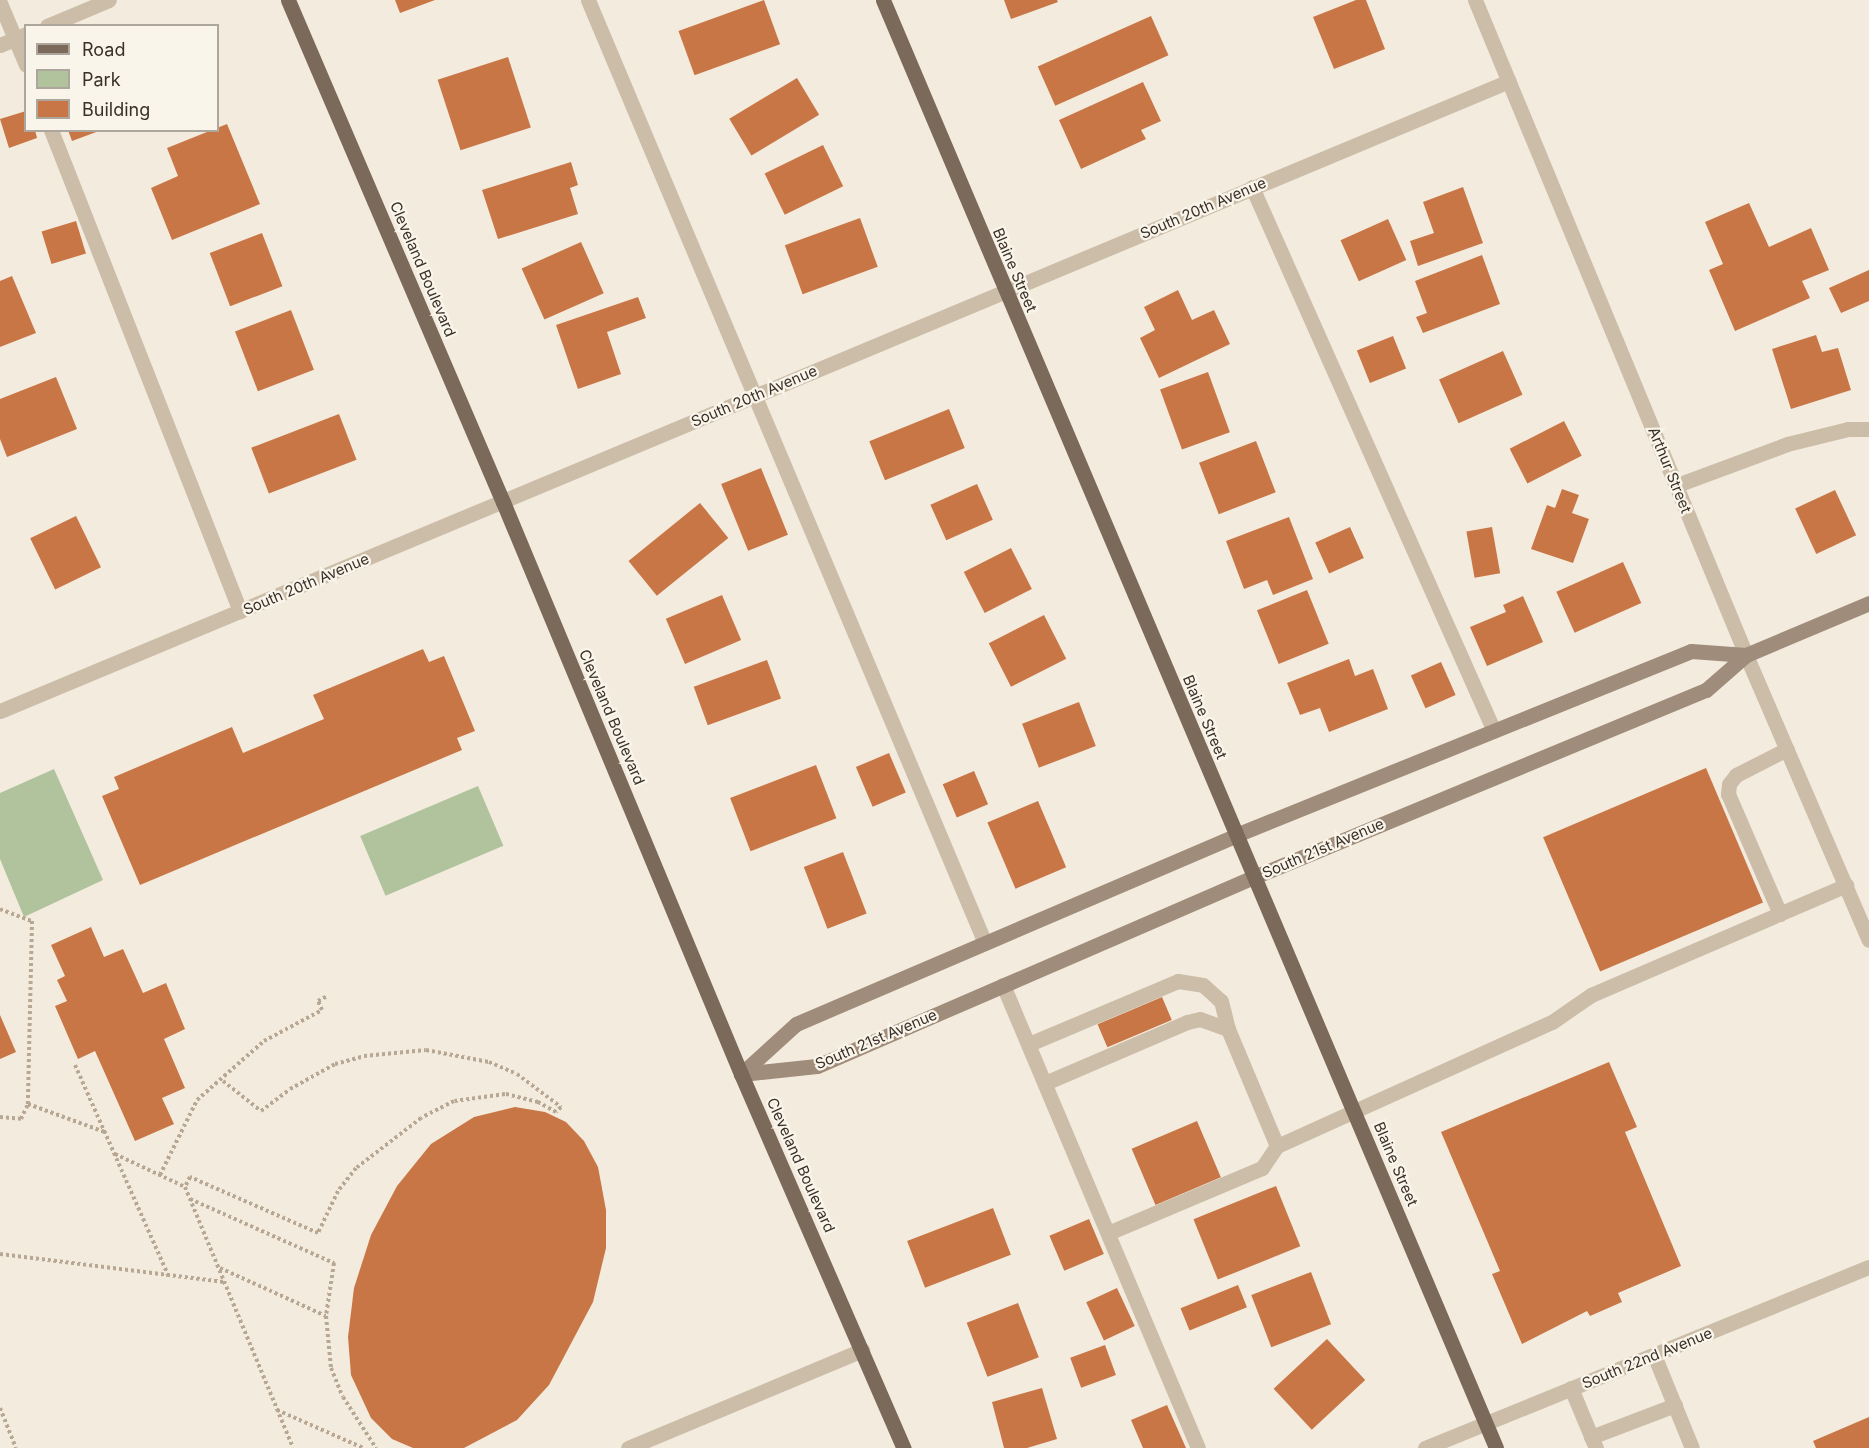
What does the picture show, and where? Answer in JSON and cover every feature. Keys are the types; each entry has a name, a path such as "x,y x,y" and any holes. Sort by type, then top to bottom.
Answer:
{"main road":[{"name":"Cleveland Boulevard","path":"288,0 503,502 741,1074 904,1448"},
{"name":"Blaine Street","path":"883,0 1496,1448"},
{"name":"South 21st Avenue","path":"741,1074 817,1066 1254,877 1706,690 1746,655 1869,603"},
{"name":"South 21st Avenue","path":"741,1074 796,1024 1236,835 1690,651 1746,655"}],"street":[{"path":"52,24 109,0"},
{"path":"588,0 985,943"},
{"name":"Arthur Street","path":"1475,0 1746,655 1869,939"},
{"path":"0,3 20,37 24,55"},
{"path":"0,45 20,37"},
{"name":"South 20th Avenue","path":"0,710 1509,81"},
{"path":"52,132 240,611"},
{"path":"1252,187 1494,731"},
{"path":"1677,485 1787,444 1848,429 1869,429"},
{"path":"1780,914 1728,794 1729,784 1736,776 1787,749"},
{"path":"1108,1233 1262,1168 1277,1146 1552,1022 1591,995 1846,885"},
{"path":"1029,1044 1178,981 1191,982 1214,991 1221,1001 1228,1029 1277,1146"},
{"path":"1003,985 1198,1448"},
{"path":"1045,1083 1187,1022 1200,1019 1228,1029"},
{"name":"South 22nd Avenue","path":"1425,1448 1869,1267"},
{"path":"628,1448 862,1350"},
{"path":"1654,1355 1692,1448"},
{"path":"1571,1388 1594,1443 1675,1405"}],"path":[{"path":"0,909 32,921 28,1104 21,1119 0,1117"},
{"path":"160,1175 197,1100 223,1081 264,1041 322,1010 318,1001 327,996"},
{"path":"185,1187 190,1177 318,1233 338,1191 356,1168 421,1118 454,1101 505,1094 538,1102 556,1112 561,1107 517,1074 489,1062 426,1050 376,1054 335,1064 290,1089 261,1111 223,1081"},
{"path":"75,1065 168,1275"},
{"path":"28,1104 105,1132"},
{"path":"115,1154 185,1187 293,1448"},
{"path":"190,1199 334,1263 326,1316 331,1368 343,1397 376,1448"},
{"path":"0,1254 224,1282"},
{"path":"219,1268 326,1316"},
{"path":"0,1408 16,1448"},
{"path":"277,1409 363,1448"}],"green space":[{"path":"54,769 103,880 24,917 0,859 0,793"},
{"path":"478,786 503,846 386,896 360,836"}],"building":[{"path":"395,0 435,0 400,13"},
{"path":"764,0 780,44 695,75 678,31"},
{"path":"1004,0 1057,0 1058,2 1011,19"},
{"path":"1356,0 1366,0 1385,49 1334,69 1313,17"},
{"path":"1151,16 1168,55 1055,106 1038,66"},
{"path":"508,57 531,127 460,150 438,80"},
{"path":"797,78 819,115 751,156 729,119"},
{"path":"1143,82 1161,121 1141,130 1146,139 1081,169 1059,120"},
{"path":"24,112 24,132 36,132 37,138 9,148 0,119"},
{"path":"227,124 260,204 172,240 151,188 178,176 167,148 207,132 219,132 219,127"},
{"path":"69,132 96,132 72,141"},
{"path":"823,145 843,186 785,215 765,173"},
{"path":"571,162 578,185 570,188 578,214 498,239 482,190"},
{"path":"1463,187 1483,243 1418,266 1410,241 1434,233 1423,202"},
{"path":"1749,203 1769,247 1811,228 1829,270 1802,281 1810,298 1735,331 1709,270 1723,264 1705,222"},
{"path":"860,218 878,267 803,294 785,245"},
{"path":"1388,219 1406,260 1359,281 1340,240"},
{"path":"76,221 86,254 52,264 42,232"},
{"path":"262,233 282,286 230,306 210,253"},
{"path":"581,242 604,293 544,320 522,268"},
{"path":"1482,255 1500,304 1423,333 1416,317 1427,313 1415,281"},
{"path":"1869,270 1869,301 1841,313 1829,288"},
{"path":"12,276 36,333 0,347 0,281"},
{"path":"1178,290 1192,320 1214,310 1230,344 1159,378 1140,338 1155,330 1144,307"},
{"path":"638,297 646,318 607,332 621,374 578,389 556,325"},
{"path":"291,310 314,370 258,391 235,332"},
{"path":"1816,335 1822,352 1838,348 1851,390 1791,409 1772,349"},
{"path":"1393,336 1406,368 1370,383 1357,351"},
{"path":"1503,351 1523,395 1459,423 1439,379"},
{"path":"1208,372 1230,432 1182,450 1160,389"},
{"path":"56,377 77,429 7,457 0,439 0,399"},
{"path":"949,409 965,448 885,480 869,441"},
{"path":"339,414 357,460 269,493 251,448"},
{"path":"1564,421 1582,456 1527,483 1510,449"},
{"path":"1256,441 1276,492 1219,514 1199,463"},
{"path":"761,468 788,535 748,551 721,484"},
{"path":"977,484 993,520 946,540 930,505"},
{"path":"1562,489 1579,495 1572,513 1589,519 1573,563 1531,549 1547,505 1555,508"},
{"path":"1835,490 1856,535 1816,554 1795,509"},
{"path":"700,503 728,538 657,596 629,561"},
{"path":"76,516 101,567 55,590 30,538"},
{"path":"1289,517 1313,579 1273,595 1267,580 1244,589 1226,541"},
{"path":"1350,527 1364,558 1329,574 1315,542"},
{"path":"1492,527 1500,573 1475,578 1466,532"},
{"path":"1011,548 1032,589 985,613 964,572"},
{"path":"1623,562 1641,603 1575,633 1556,592"},
{"path":"1307,590 1329,644 1279,664 1257,610"},
{"path":"722,595 741,640 685,664 666,619"},
{"path":"1523,596 1543,642 1487,666 1470,627 1506,612 1503,605"},
{"path":"1044,615 1066,659 1011,687 989,643"},
{"path":"423,649 429,662 444,656 475,731 457,738 462,750 140,885 102,796 119,789 114,777 232,727 243,753 324,719 313,695"},
{"path":"1349,659 1355,676 1373,669 1388,709 1329,732 1320,708 1300,715 1287,683"},
{"path":"767,660 781,699 708,725 694,687"},
{"path":"1441,662 1456,695 1425,708 1411,675"},
{"path":"1079,702 1096,746 1039,768 1022,724"},
{"path":"889,753 906,793 873,807 856,767"},
{"path":"816,765 836,818 751,851 730,798"},
{"path":"1706,768 1763,902 1600,972 1543,837"},
{"path":"974,771 988,804 957,817 943,784"},
{"path":"1038,801 1066,867 1016,889 987,822"},
{"path":"843,852 867,914 827,929 804,867"},
{"path":"91,927 104,957 123,949 143,993 166,983 185,1029 164,1039 185,1088 162,1098 174,1124 135,1141 95,1051 78,1059 55,1006 67,1001 57,980 65,976 51,945"},
{"path":"1162,997 1172,1020 1107,1047 1098,1024"},
{"path":"0,1015 16,1052 0,1059"},
{"path":"1609,1062 1637,1127 1625,1132 1681,1266 1618,1293 1622,1302 1590,1316 1587,1311 1522,1344 1492,1274 1500,1271 1441,1132"},
{"path":"515,1107 545,1112 566,1122 584,1141 598,1167 606,1210 606,1248 593,1302 549,1385 517,1420 464,1448 413,1448 392,1439 371,1418 351,1375 348,1337 354,1288 371,1235 397,1186 431,1144 474,1117"},
{"path":"1197,1121 1221,1177 1155,1205 1132,1149"},
{"path":"1276,1186 1300,1246 1218,1280 1193,1219"},
{"path":"993,1208 1011,1255 925,1288 907,1241"},
{"path":"1089,1219 1104,1254 1064,1271 1049,1236"},
{"path":"1311,1272 1331,1324 1271,1347 1251,1295"},
{"path":"1238,1285 1247,1307 1190,1330 1181,1308"},
{"path":"1117,1288 1135,1326 1104,1340 1086,1302"},
{"path":"1018,1303 1039,1357 987,1377 967,1323"},
{"path":"1327,1339 1365,1380 1312,1430 1274,1389"},
{"path":"1105,1345 1116,1375 1081,1388 1070,1358"},
{"path":"1042,1388 1057,1439 1027,1448 1004,1448 992,1402"},
{"path":"1167,1405 1186,1448 1143,1448 1131,1420"},
{"path":"1869,1417 1869,1448 1816,1448 1813,1441"}]}
